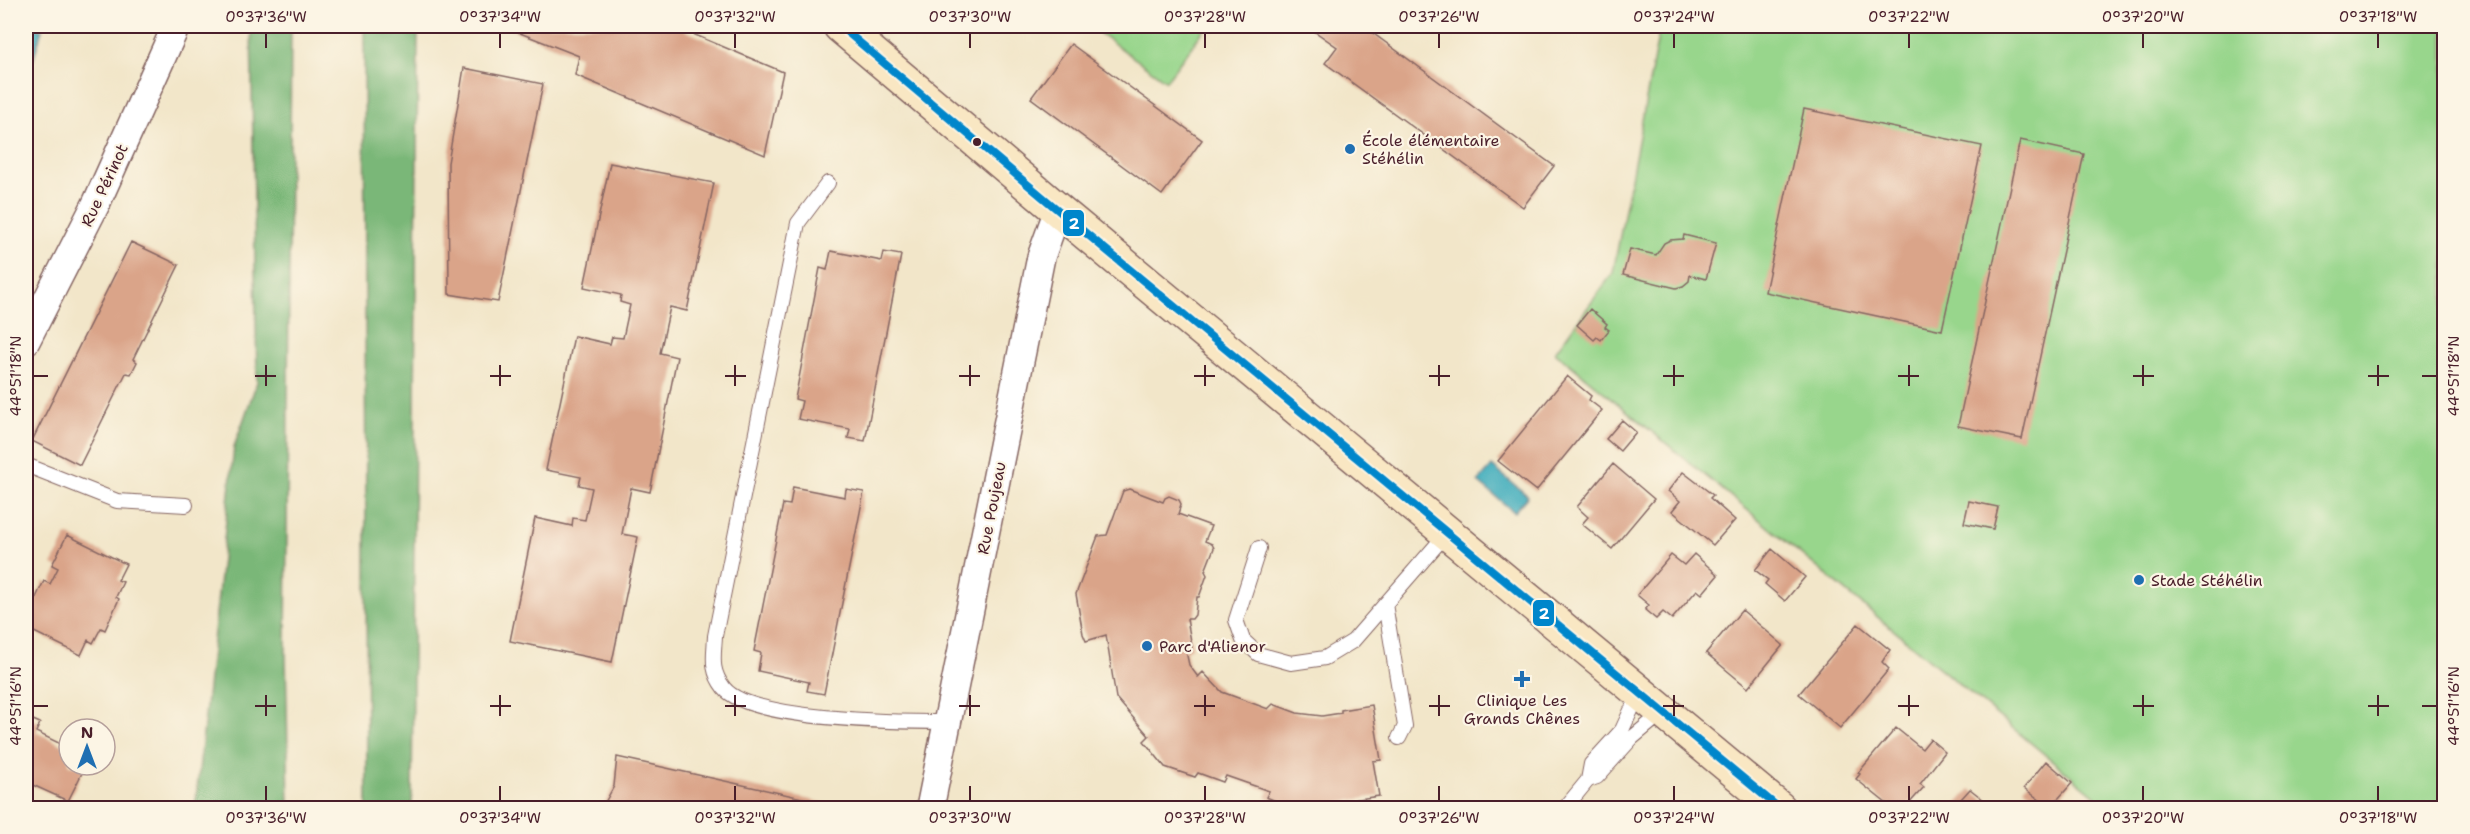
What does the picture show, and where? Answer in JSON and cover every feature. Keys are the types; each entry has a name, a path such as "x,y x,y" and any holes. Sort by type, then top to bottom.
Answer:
{"street":[{"name":"Rue Périnot","path":"26,341 96,204 176,26"},
{"path":"840,26 1058,210 1779,808"},
{"name":"Rue Poujeau","path":"930,808 1044,245 1058,210"}],"lane":[{"path":"828,183 798,223 715,636 713,669 725,690 750,705 853,721 947,722"},
{"path":"26,465 117,501 186,505"},
{"path":"1259,548 1236,620 1243,640 1258,654 1291,663 1325,658 1353,641 1447,533"},
{"path":"1385,604 1405,726 1399,738"},
{"path":"1588,780 1597,777 1632,738 1651,702"},
{"path":"1564,808 1588,780 1591,764 1651,702"}],"green space":[{"path":"251,26 291,26 286,654 289,808 195,808 234,447 257,382"},
{"path":"364,26 418,26 412,808 367,808"},
{"path":"1090,26 1207,26 1166,81"},
{"name":"Stade Stéhélin","path":"1660,26 2444,26 2444,808 2110,808 1555,352 1613,273"}],"water":[{"path":"26,26 42,30 33,60 26,58"},
{"path":"1492,466 1528,496 1514,512 1478,482"}],"building":[{"path":"502,26 674,26 783,72 765,155 575,75 579,56"},
{"path":"1307,26 1363,26 1554,166 1523,207 1325,63 1337,47"},
{"path":"1071,44 1202,140 1162,195 1031,98"},
{"path":"464,68 543,84 498,302 449,294 448,163"},
{"path":"1804,109 1982,146 1942,330 1765,292"},
{"path":"2020,140 2084,154 2022,439 1958,426"},
{"path":"610,163 714,183 687,311 670,307 660,353 677,357 650,492 631,488 622,534 638,537 612,662 510,641 535,518 572,526 573,518 585,520 592,488 579,485 581,477 546,470 574,336 610,344 612,337 623,338 630,305 620,302 621,295 584,287"},
{"path":"1684,235 1716,243 1706,279 1690,275 1689,281 1676,288 1623,275 1630,249 1656,255 1664,243 1683,239"},
{"path":"131,242 179,265 133,359 137,362 131,374 126,373 80,465 32,441"},
{"path":"831,251 882,261 884,252 901,255 865,441 848,438 850,429 798,419 802,401 795,399 820,268 827,270"},
{"path":"1590,309 1607,324 1605,327 1609,330 1601,340 1597,337 1594,340 1577,325"},
{"path":"1567,376 1591,396 1589,400 1602,410 1536,491 1498,461"},
{"path":"1622,420 1636,432 1620,451 1606,439"},
{"path":"1613,464 1654,499 1612,549 1582,524 1588,517 1577,507"},
{"path":"1683,472 1713,495 1710,498 1735,520 1713,545 1672,511 1680,501 1668,491"},
{"path":"793,487 845,497 846,489 864,492 824,694 807,691 809,682 758,671 761,653 754,651 783,504 790,505"},
{"name":"Parc d'Alienor","path":"1129,489 1163,502 1169,496 1179,500 1181,504 1178,514 1211,526 1205,541 1212,544 1214,548 1205,571 1207,575 1199,597 1197,597 1195,615 1192,619 1187,619 1192,647 1186,651 1189,665 1198,677 1203,672 1222,692 1268,709 1273,704 1297,713 1322,716 1372,705 1381,760 1373,761 1379,796 1338,802 1323,808 1285,808 1286,805 1266,797 1269,791 1226,776 1223,782 1198,773 1195,777 1165,767 1144,741 1149,736 1116,698 1106,635 1086,641 1076,594 1098,536 1107,535 1123,491"},
{"path":"1969,501 1998,507 1993,529 1964,523"},
{"path":"67,535 126,564 118,580 123,582 116,597 119,599 105,630 101,628 93,643 88,640 81,655 26,628 26,618 44,581 50,584 58,568 52,565"},
{"path":"1772,549 1805,577 1785,601 1765,584 1768,580 1755,570"},
{"path":"1694,554 1718,575 1702,594 1697,590 1672,619 1663,612 1656,619 1645,610 1649,605 1637,595 1671,555 1684,565"},
{"path":"1742,610 1783,645 1748,688 1706,653"},
{"path":"1858,624 1890,650 1882,662 1889,669 1840,728 1799,694"},
{"path":"26,717 40,723 36,732 57,742 57,777 80,777 68,801 26,782"},
{"path":"1896,728 1922,749 1930,739 1945,752 1920,784 1924,787 1905,808 1892,808 1856,779 1860,774 1858,773"},
{"path":"617,757 847,808 602,808 614,786"},
{"path":"2046,761 2072,783 2050,808 2024,788"},
{"path":"1970,789 1994,808 1953,808"}],"transit line":[{"name":"2","path":"840,26 1058,210 1779,808"}],"place":[{"name":"École élémentaire Stéhélin","path":"1350,149"},
{"name":"Stade Stéhélin","path":"2139,580"},
{"name":"Parc d'Alienor","path":"1147,646"},
{"name":"Clinique Les Grands Chênes","path":"1522,679"}]}
